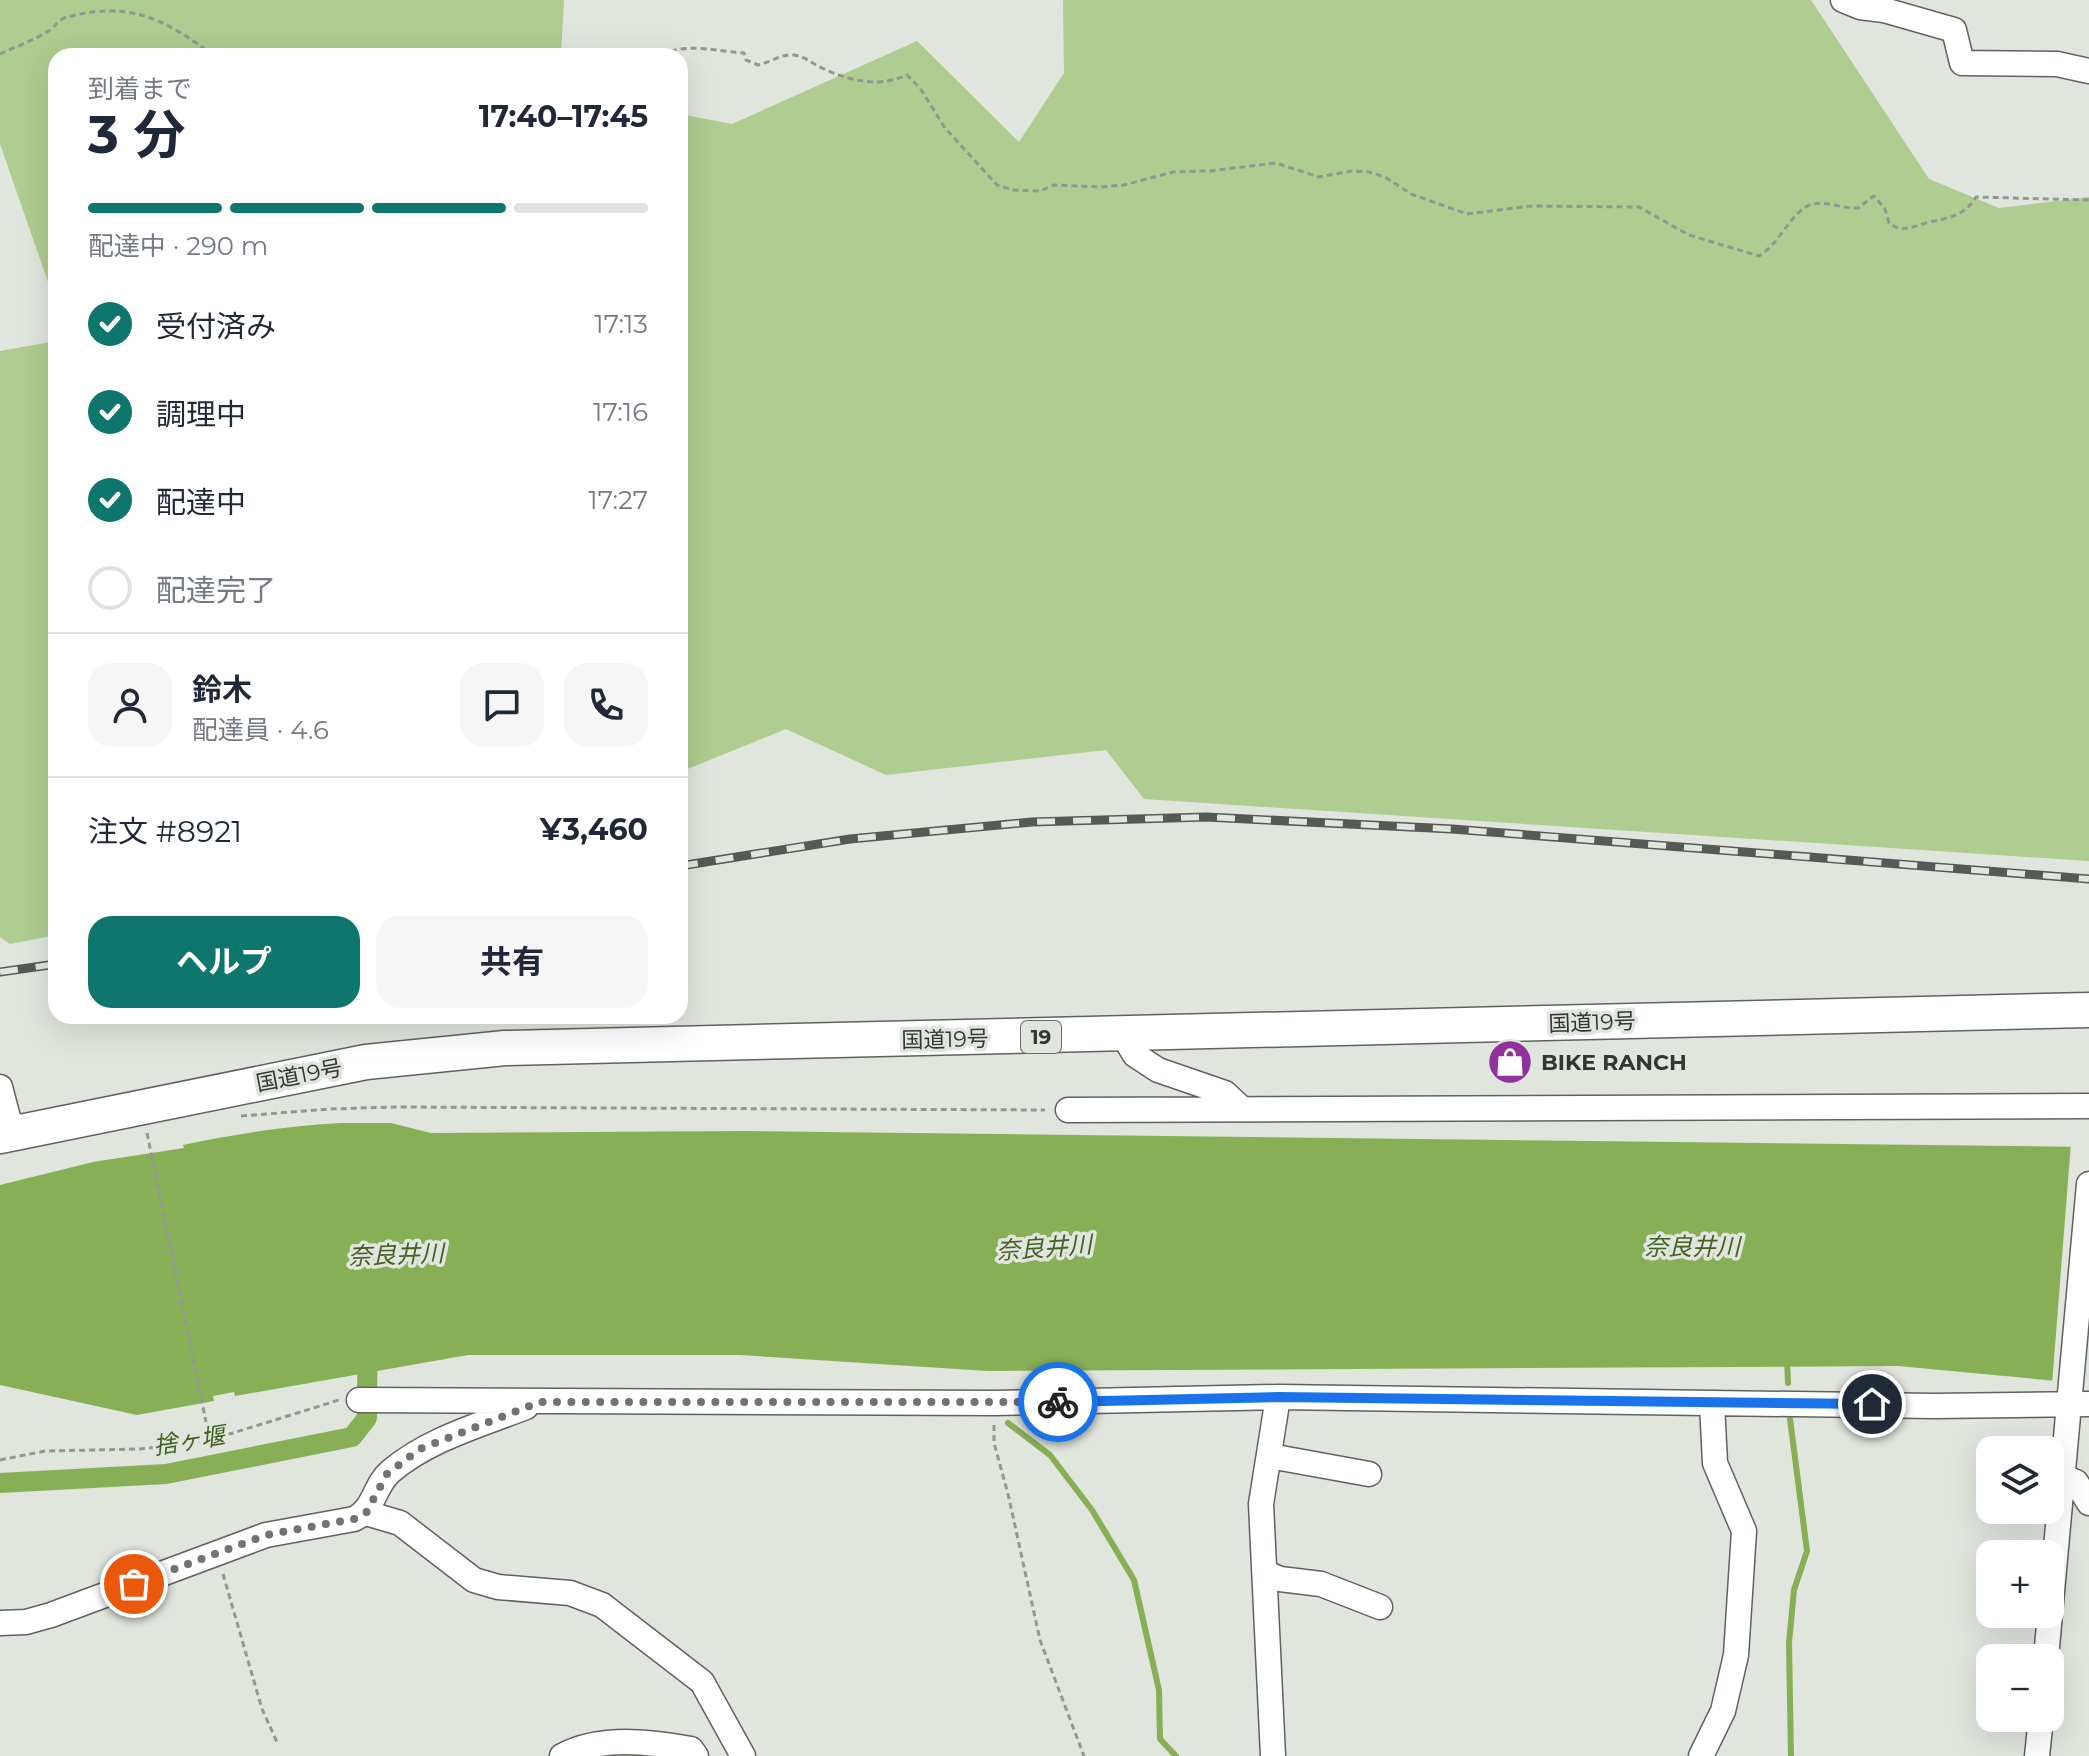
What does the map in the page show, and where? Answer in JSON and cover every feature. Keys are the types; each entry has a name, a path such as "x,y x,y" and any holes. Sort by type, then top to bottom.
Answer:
{"highway":[{"name":"国道19号","path":"11,1134 366,1062 505,1048 2089,1010"}],"street":[{"path":"1843,0 1860,7 1881,5 1954,30 1962,63 2057,64 2089,71"},
{"path":"1123,1035 1135,1055 1158,1070 1225,1093 1242,1109"},
{"path":"0,1087 11,1134"},
{"path":"1068,1110 2089,1106"},
{"path":"2064,1471 2076,1399 2089,1184"},
{"path":"359,1400 995,1403 1278,1397 1712,1404 2076,1399"},
{"path":"1273,1756 1261,1504 1278,1397"},
{"path":"0,1623 26,1622 51,1615 266,1535 354,1519 366,1513 387,1474 420,1449 540,1402"},
{"path":"1701,1756 1723,1711 1736,1655 1744,1531 1715,1463 1712,1404"},
{"path":"1270,1456 1369,1474"},
{"path":"2064,1477 2076,1482 2089,1503"},
{"path":"366,1513 400,1523 474,1580 498,1587 570,1593 602,1605 702,1682 743,1756"},
{"path":"2047,1644 2059,1524"},
{"path":"1266,1573 1280,1579 1321,1584 1380,1607"},
{"path":"2037,1756 2040,1732"},
{"path":"562,1756 574,1750 640,1740 691,1749 696,1756"}],"path":[{"path":"0,54 49,31 60,20 96,7 122,5 149,11 202,48"},
{"path":"688,49 744,53 746,60 758,65 781,55 794,55 810,59 819,67 851,81 880,82 907,75 920,88 945,128 997,185 1012,190 1040,191 1054,185 1081,188 1124,185 1173,172 1276,163 1319,177 1352,171 1377,174 1411,194 1467,214 1531,206 1639,207 1689,235 1759,256 1769,251 1800,210 1815,203 1858,208 1874,196 1885,209 1889,223 1905,230 1952,218 1971,205 1976,197 2089,200"},
{"path":"240,1116 395,1107 1068,1110"},
{"path":"147,1133 206,1422"},
{"path":"0,1460 45,1451 139,1449 187,1444 338,1400 359,1400"},
{"path":"995,1403 994,1443 1040,1640 1084,1756"},
{"path":"217,1553 258,1696 277,1742"}],"shaded area":[{"path":"0,0 564,0 561,48 48,48 48,282 0,144"},
{"path":"1063,0 1811,0 1929,179 1999,208 2089,197 2089,861 1144,799 1106,750 886,775 786,729 688,769 688,116 732,124 917,41 1019,142 1064,73"},
{"path":"48,342 48,937 10,944 0,937 0,351"}],"water":[{"name":"奈良井川","path":"340,1123 391,1123 431,1133 746,1131 2089,1147 2089,1384 1898,1366 988,1371 740,1355 468,1355 235,1396 234,1392 213,1396 214,1401 137,1415 0,1385 0,1185 93,1162 184,1148 183,1145 222,1137"}],"pier":[{"path":"2071,1143 2089,1143 2089,1388 2052,1384"}],"waterway":[{"name":"捨ヶ堰","path":"367,1388 368,1347"},
{"path":"1787,1359 1788,1383"},
{"name":"捨ヶ堰","path":"0,1483 166,1474 352,1437 367,1418 367,1409"},
{"path":"1790,1419 1807,1551 1794,1590 1789,1643 1791,1756"},
{"path":"1008,1423 1050,1455 1092,1510 1134,1580 1159,1690 1160,1739 1176,1756"}],"railway":[{"path":"688,865 850,839 1032,822 1206,817 1452,829 2089,879"},
{"path":"0,972 48,965"}],"way so far":[{"path":"134,1584 266,1535 354,1519 366,1513 387,1474 420,1449 540,1402 1058,1402"}],"place":[{"name":"BIKE RANCH","path":"1510,1062"}],"route":[{"path":"1058,1402 1278,1397 1872,1404"}]}
